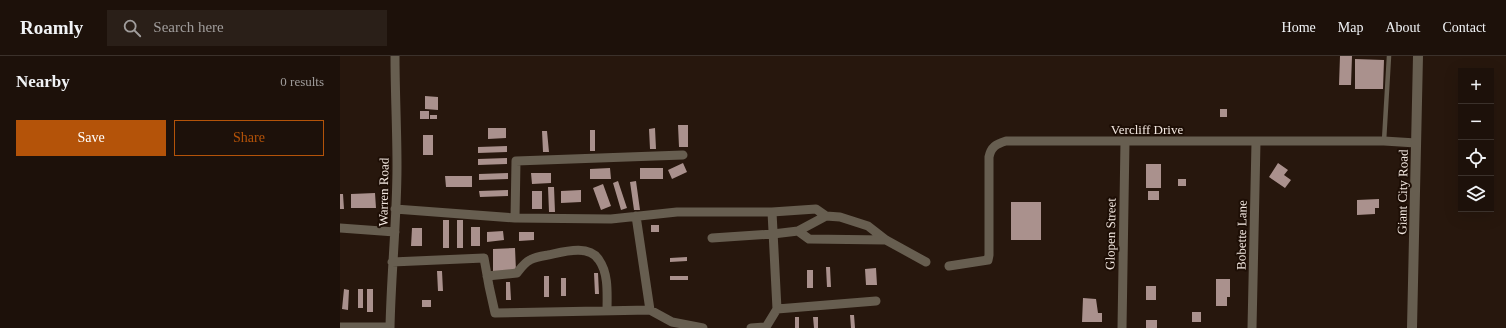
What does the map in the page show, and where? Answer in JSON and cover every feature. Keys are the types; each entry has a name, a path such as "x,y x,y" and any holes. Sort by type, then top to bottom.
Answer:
{"street":[{"name":"Warren Road","path":"390,327 397,167 395,56"},
{"name":"Giant City Road","path":"1412,328 1418,56"},
{"name":"Vercliff Drive","path":"949,266 988,260 990,150 997,144 1006,141 1384,141 1416,143"},
{"name":"Glopen Street","path":"1122,328 1125,142"},
{"name":"Bobette Lane","path":"1252,328 1256,142"},
{"path":"515,218 516,161 683,155"},
{"path":"395,209 515,218 611,219 677,212 772,212 816,209 826,216 840,217 868,226 886,240 926,262"},
{"path":"751,328 766,327 777,309 772,212"},
{"path":"636,216 650,310"},
{"path":"712,238 798,231 826,216"},
{"path":"340,228 395,232"},
{"path":"798,231 809,239 886,240"},
{"path":"487,276 517,273 522,266 530,260 542,256 578,251 586,252 595,256 600,261 604,273 607,311"},
{"path":"392,262 484,258 495,313 650,310 672,322 703,328"},
{"path":"777,309 876,301"},
{"path":"340,327 390,327"}],"lane":[{"path":"1384,141 1389,56"}],"building":[{"path":"1340,56 1352,56 1351,85 1339,85"},
{"path":"1355,59 1384,60 1383,89 1355,89"},
{"path":"425,96 438,97 438,110 425,109"},
{"path":"1220,109 1227,109 1227,117 1220,117"},
{"path":"420,111 429,111 429,119 420,119"},
{"path":"430,115 437,115 437,119 430,119"},
{"path":"678,125 688,125 688,147 679,147"},
{"path":"488,128 506,128 506,138 488,139"},
{"path":"655,128 656,149 650,149 649,129"},
{"path":"590,130 595,130 595,151 590,151"},
{"path":"542,131 547,131 549,152 543,152"},
{"path":"423,135 433,135 433,155 423,155"},
{"path":"507,146 507,152 478,153 478,147"},
{"path":"507,158 507,164 478,165 478,159"},
{"path":"683,163 687,172 672,179 668,170"},
{"path":"1278,163 1288,170 1284,175 1291,180 1285,188 1269,177"},
{"path":"1146,164 1161,164 1161,188 1146,188"},
{"path":"610,168 611,179 590,179 590,169"},
{"path":"640,168 663,168 663,179 640,179"},
{"path":"508,173 508,179 479,180 479,174"},
{"path":"531,173 551,173 551,183 532,184"},
{"path":"445,176 472,176 472,187 446,187"},
{"path":"1178,179 1186,179 1186,186 1178,186"},
{"path":"618,181 627,208 621,210 613,183"},
{"path":"636,181 640,210 634,210 630,182"},
{"path":"603,184 611,206 601,210 593,188"},
{"path":"548,187 554,187 555,212 549,212"},
{"path":"508,190 508,196 480,197 479,191"},
{"path":"581,190 581,202 561,203 561,191"},
{"path":"532,191 542,191 542,209 532,209"},
{"path":"1148,191 1159,191 1159,200 1148,200"},
{"path":"375,193 376,208 351,208 351,194"},
{"path":"340,194 343,194 344,209 340,209"},
{"path":"1379,199 1379,208 1375,208 1375,214 1357,215 1357,200"},
{"path":"1011,202 1041,202 1041,240 1011,240"},
{"path":"443,220 449,220 449,248 443,248"},
{"path":"457,220 463,220 463,248 457,248"},
{"path":"651,225 659,225 659,232 651,232"},
{"path":"471,227 480,227 480,246 471,246"},
{"path":"412,228 422,228 422,246 411,246"},
{"path":"503,231 504,240 487,242 487,232"},
{"path":"519,232 534,232 534,240 519,241"},
{"path":"515,248 516,271 493,272 493,249"},
{"path":"687,257 687,261 670,262 670,258"},
{"path":"826,267 830,267 831,287 827,287"},
{"path":"876,268 877,285 866,285 865,269"},
{"path":"807,270 813,270 813,288 807,288"},
{"path":"437,271 442,271 443,291 438,291"},
{"path":"594,273 598,273 599,294 595,294"},
{"path":"544,276 549,276 549,297 544,297"},
{"path":"670,276 688,276 688,280 670,280"},
{"path":"561,278 566,278 566,296 561,296"},
{"path":"1216,279 1230,279 1230,297 1227,297 1227,306 1216,306"},
{"path":"506,282 510,282 511,300 506,300"},
{"path":"1146,286 1156,286 1156,300 1146,300"},
{"path":"344,289 349,290 348,310 342,309"},
{"path":"358,289 363,289 363,308 358,308"},
{"path":"367,289 373,289 373,312 367,312"},
{"path":"1083,298 1096,299 1098,313 1102,313 1102,322 1082,322"},
{"path":"422,300 431,300 431,307 422,307"},
{"path":"1192,312 1201,312 1201,322 1192,322"},
{"path":"850,315 854,315 855,328 851,328"},
{"path":"795,317 799,317 799,328 795,328"},
{"path":"813,317 818,317 818,328 814,328"},
{"path":"1146,320 1157,320 1157,328 1146,328"}]}
